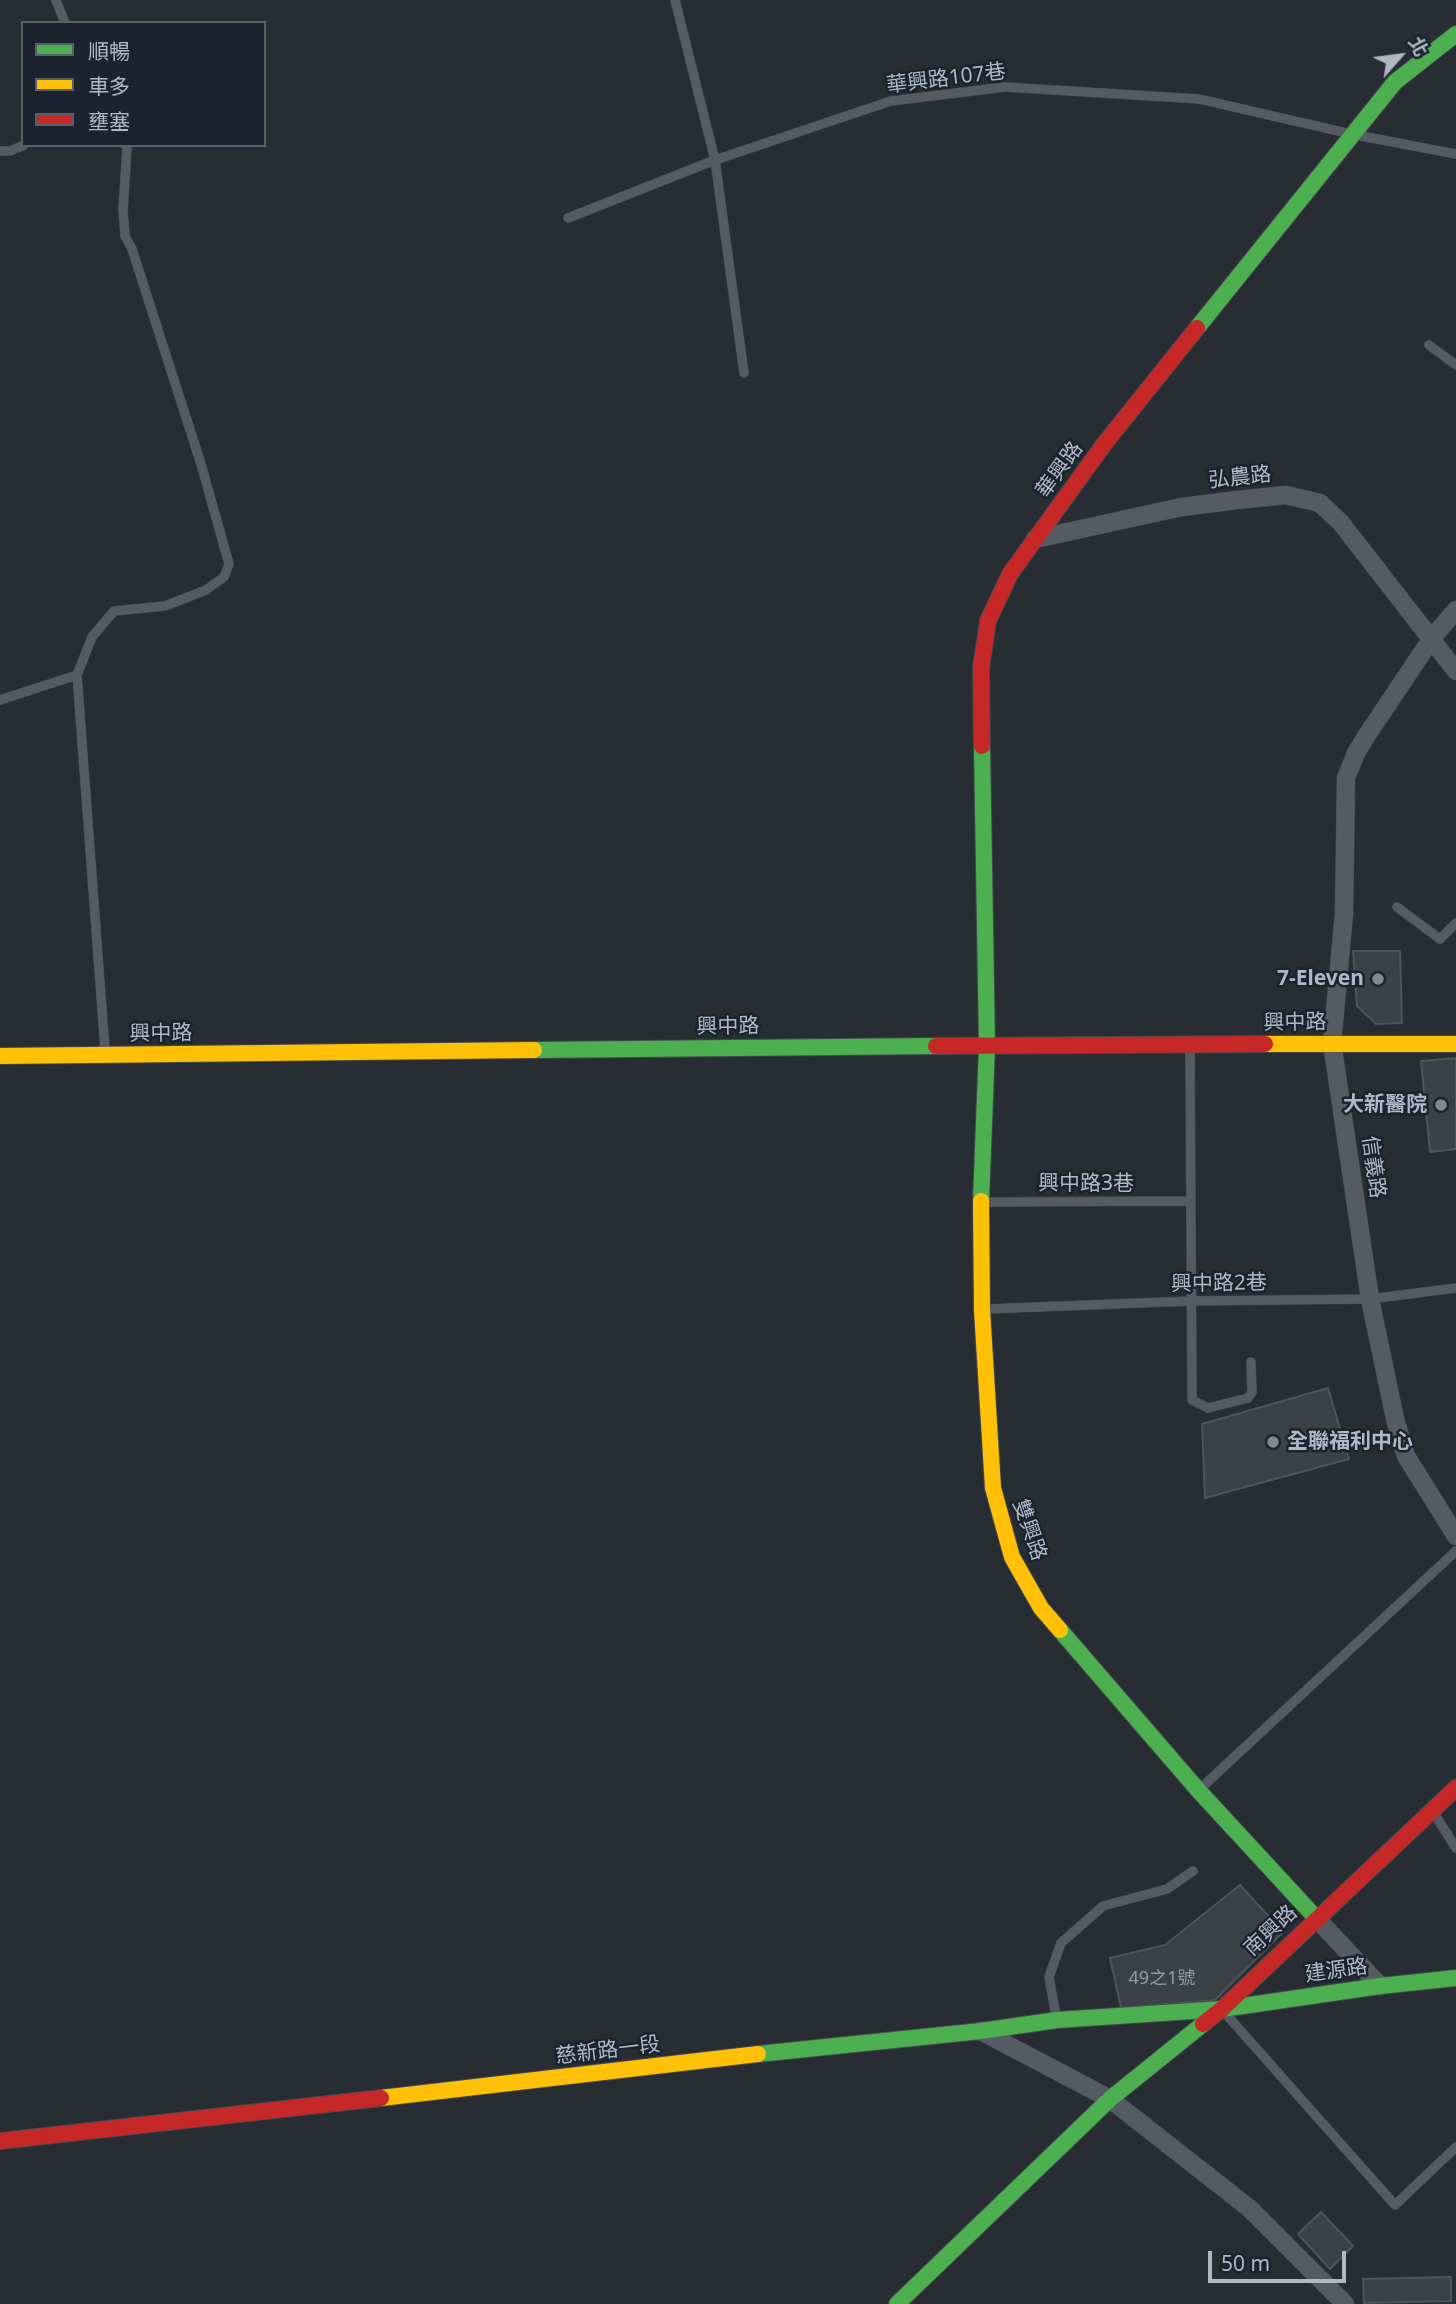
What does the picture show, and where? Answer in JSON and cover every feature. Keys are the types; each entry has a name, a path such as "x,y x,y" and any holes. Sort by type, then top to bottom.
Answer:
{"main road":[{"name":"華興路","path":"987,1045 981,668 988,621 1010,574 1105,443 1351,134 1395,82 1456,34"},
{"name":"興中路","path":"0,1055 987,1045 1456,1044"},
{"name":"雙興路","path":"987,1045 981,1202 982,1310 993,1488 1012,1557 1041,1608 1198,1790 1317,1919"},
{"name":"南興路","path":"897,2304 1110,2099 1222,2009 1456,1788"},
{"name":"建源路","path":"1222,2009 1456,1978"},
{"name":"慈新路一段","path":"0,2141 981,2031 1057,2020 1222,2009"}],"street":[{"name":"弘農路","path":"1035,539 1182,507 1237,500 1286,495 1320,503 1341,523 1456,671"},
{"name":"信義路","path":"1456,610 1432,638 1367,735 1346,778 1345,914 1332,1043 1370,1299 1395,1419 1406,1456 1456,1536"},
{"path":"1317,1919 1380,1986"},
{"path":"981,2031 1110,2099 1249,2208 1345,2304"}],"lane":[{"path":"56,0 64,21"},
{"path":"675,0 715,160 744,373"},
{"name":"華興路107巷","path":"568,218 715,160 891,101 1004,88 1199,99 1351,134 1456,154"},
{"path":"0,151 10,151 21,146"},
{"path":"106,1056 77,675 92,636 114,611 166,606 206,590 223,578 229,564 201,464 132,249 125,236 122,210 125,147"},
{"path":"1429,345 1456,365"},
{"path":"0,701 77,675"},
{"path":"1397,907 1440,939 1456,923"},
{"path":"1190,1046 1192,1400 1208,1408 1248,1398 1252,1392 1251,1362"},
{"name":"興中路3巷","path":"981,1202 1190,1201"},
{"name":"興中路2巷","path":"982,1310 1191,1301 1370,1299 1456,1287"},
{"path":"1198,1790 1456,1551"},
{"path":"1432,1811 1456,1848"},
{"path":"1057,2020 1049,1977 1061,1943 1103,1906 1167,1889 1193,1871"},
{"path":"1222,2009 1395,2205 1456,2147"}],"building":[{"name":"7-Eleven","path":"1353,951 1400,951 1402,1023 1376,1024 1357,1006"},
{"name":"大新醫院","path":"1456,1058 1456,1149 1430,1152 1421,1061"},
{"name":"全聯福利中心","path":"1328,1388 1349,1459 1205,1498 1202,1424"},
{"path":"1240,1885 1283,1932 1215,2000 1121,2008 1110,1958 1165,1945"},
{"path":"1321,2212 1353,2246 1330,2269 1298,2234"},
{"path":"1451,2277 1451,2301 1364,2303 1363,2279"}],"traffic: fast":[{"path":"1197,328 1395,82 1456,34"},
{"path":"981,1201 987,1045 982,746"},
{"path":"534,1050 936,1046"},
{"path":"1060,1630 1198,1790 1317,1919"},
{"path":"758,2054 981,2031 1057,2020 1222,2009 1456,1978"},
{"path":"897,2304 1110,2099 1203,2024"}],"traffic: slow":[{"path":"1265,1044 1456,1044"},
{"path":"0,1056 534,1050"},
{"path":"981,1201 982,1310 993,1488 1012,1557 1041,1608 1060,1630"},
{"path":"381,2098 758,2054"}],"traffic: jam":[{"path":"982,746 981,668 988,621 1010,574 1105,443 1197,328"},
{"path":"936,1046 1265,1044"},
{"path":"1203,2024 1456,1788"},
{"path":"0,2141 381,2098"}],"place":[{"name":"7-Eleven","path":"1378,979"},
{"name":"大新醫院","path":"1441,1105"},
{"name":"全聯福利中心","path":"1273,1442"}]}
